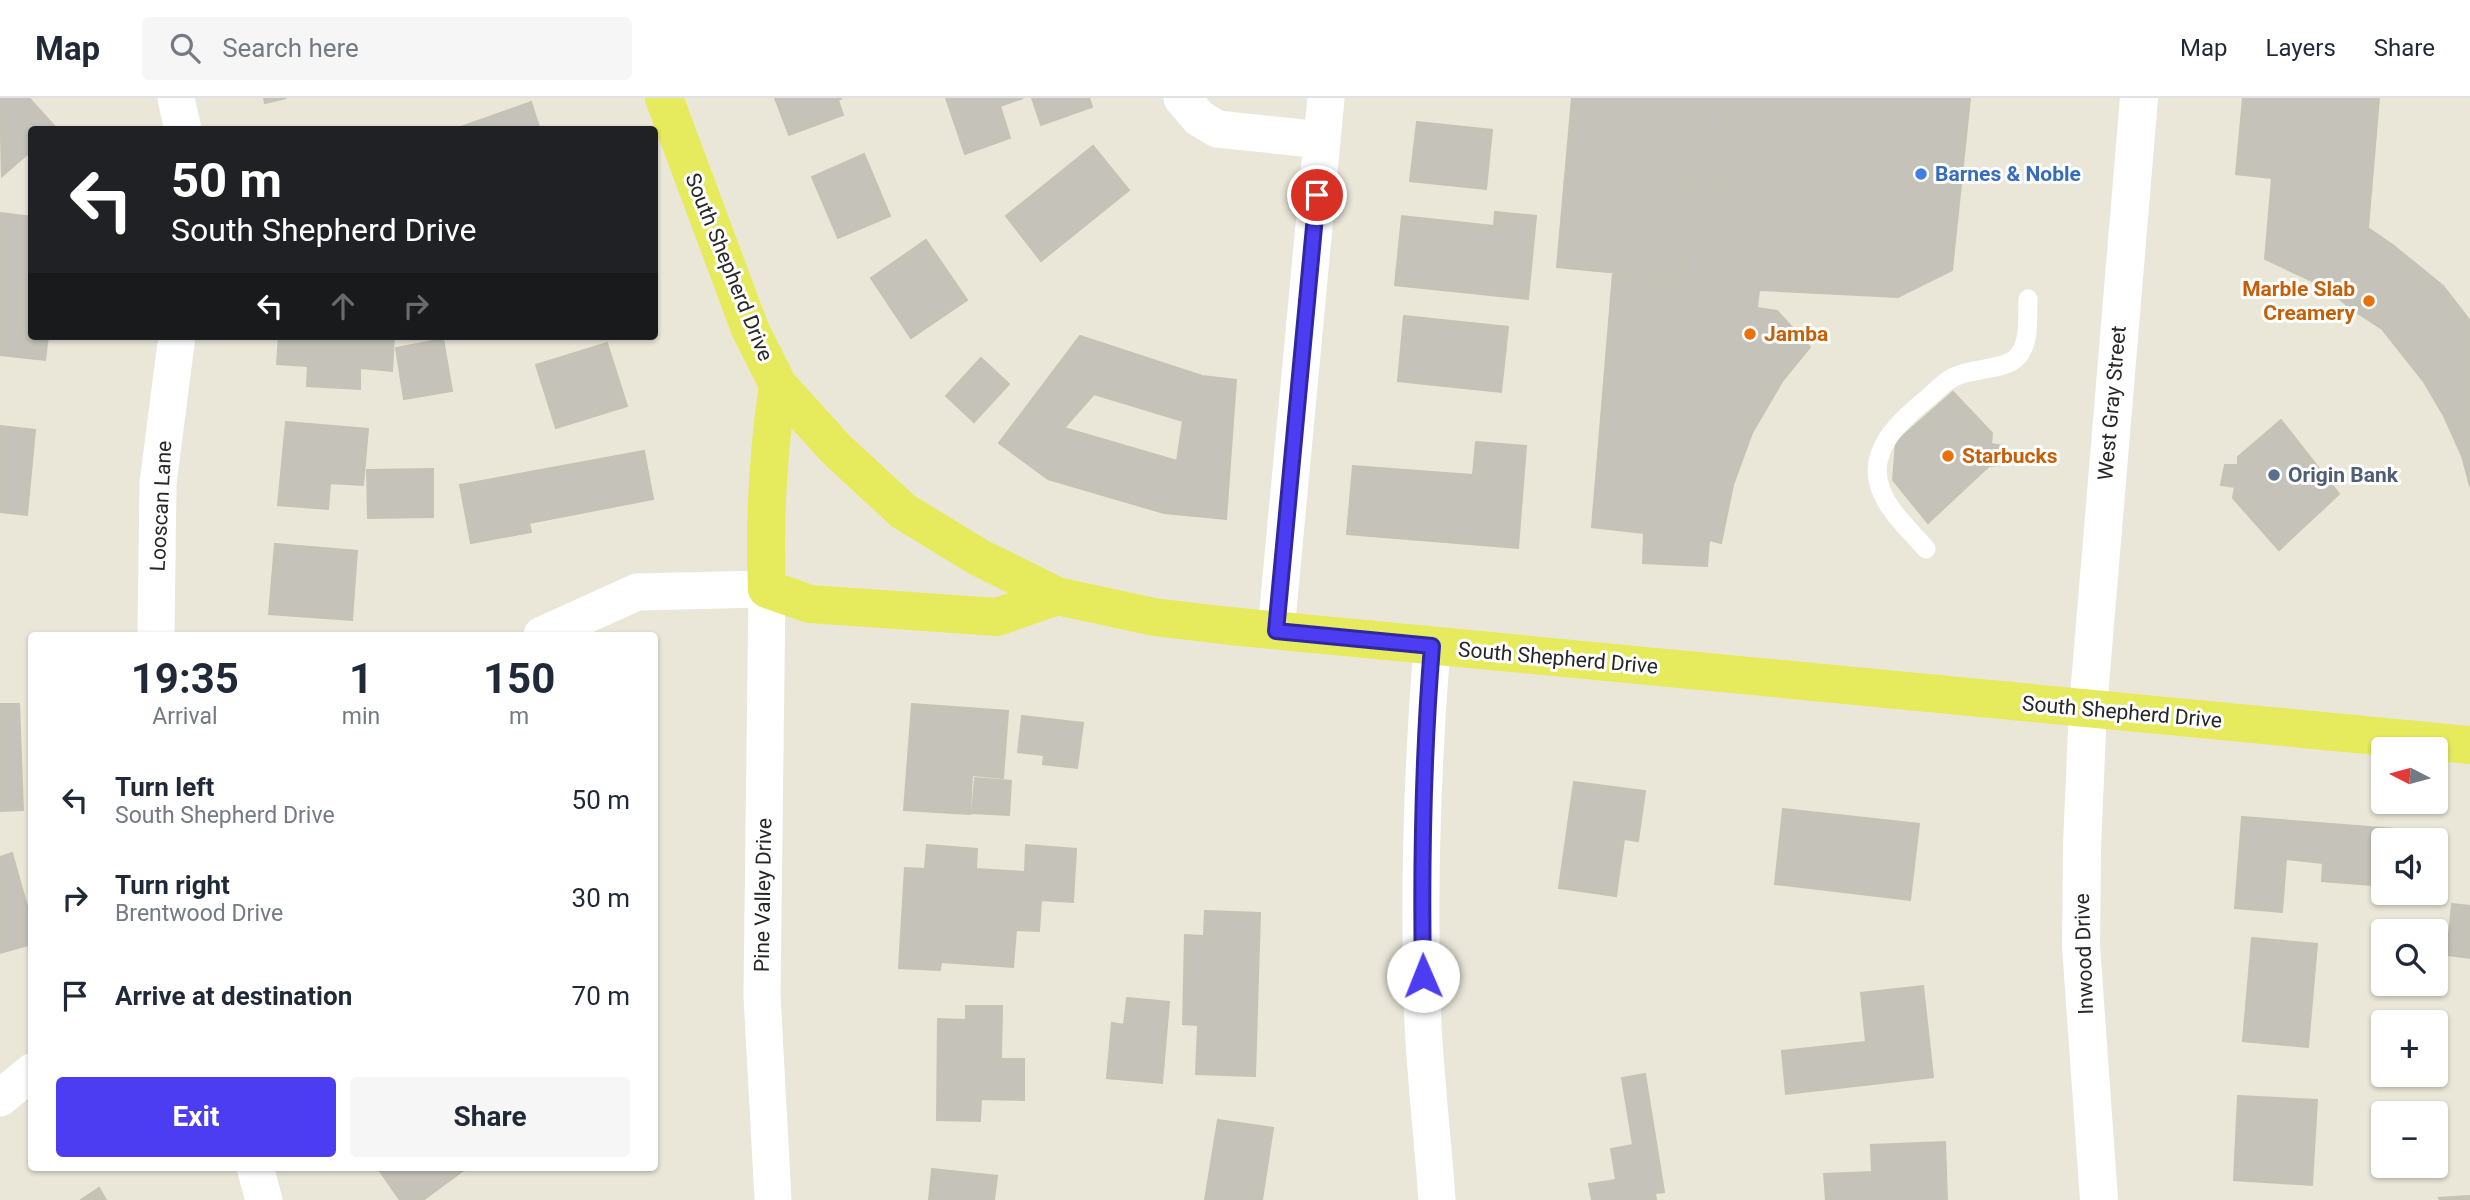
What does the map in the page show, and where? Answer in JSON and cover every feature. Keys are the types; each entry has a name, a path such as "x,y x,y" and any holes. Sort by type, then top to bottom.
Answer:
{"main road":[{"name":"South Shepherd Drive","path":"664,98 750,329 778,385 836,450 903,510 980,558 1057,596 1154,617 1276,631 2470,745"},
{"name":"West Gray Street","path":"2088,708 2139,98"},
{"path":"778,385 771,437 765,556 767,589 810,604 997,617 1057,596"},
{"name":"Inwood Drive","path":"2088,708 2081,946 2099,1200"}],"street":[{"path":"176,98 182,126"},
{"path":"1182,98 1199,118 1217,129 1322,140"},
{"path":"1276,631 1326,98"},
{"name":"Looscan Lane","path":"156,632 158,483 176,340"},
{"path":"549,632 637,592 767,589"},
{"name":"Pine Valley Drive","path":"767,589 762,995 773,1200"},
{"path":"1432,646 1425,731 1421,878 1423,1026 1437,1200"},
{"path":"0,1098 28,1075"},
{"path":"256,1171 264,1200"}],"lane":[{"path":"1926,549 1888,503 1881,490 1878,467 1882,447 1910,412 1952,377 1973,369 2003,365 2015,360 2025,347 2028,299"}],"building":[{"path":"0,98 29,98 54,126 28,126 28,153 2,176"},
{"path":"264,98 286,98 265,103"},
{"path":"775,98 842,98 838,100 843,115 789,135"},
{"path":"946,98 1023,98 1000,106 1010,138 965,154"},
{"path":"1032,98 1089,98 1092,107 1041,125"},
{"path":"1572,98 1728,98 1720,182 1690,179 1680,279 1557,267"},
{"path":"1728,98 1970,98 1952,270 1898,297 1759,290 1757,308 1777,311 1810,347 1783,380 1752,433 1733,485 1721,543 1709,540 1707,566 1643,563 1644,533 1592,527 1613,273 1680,279 1690,179 1720,182"},
{"path":"2243,98 2379,98 2368,228 2443,286 2470,321 2470,486 2462,456 2444,416 2424,382 2382,329 2325,287 2265,259 2272,178 2236,174"},
{"path":"531,102 539,126 464,126"},
{"path":"1417,122 1492,130 1486,189 1410,181"},
{"path":"1093,146 1129,190 1041,261 1006,216"},
{"path":"864,154 890,216 838,238 812,177"},
{"path":"1495,212 1536,216 1528,299 1395,285 1402,216 1494,226"},
{"path":"0,213 28,216 28,340 48,340 45,360 0,355"},
{"path":"926,240 967,300 911,338 871,278"},
{"path":"1404,316 1508,327 1501,392 1398,381"},
{"path":"1080,336 1202,376 1236,380 1226,519 1164,513 1048,479 999,443","holes":["1094,394 1183,421 1177,461 1064,428"]},
{"path":"279,340 394,340 392,371 360,368 360,389 307,386 308,366 277,364"},
{"path":"443,340 452,391 404,399 396,348"},
{"path":"607,343 627,406 556,428 536,365"},
{"path":"981,358 1009,384 974,422 946,396"},
{"name":"Starbucks","path":"1953,392 1992,433 1991,444 2003,446 2000,465 1989,466 1928,523 1893,480 1896,442"},
{"name":"Origin Bank","path":"2281,420 2339,494 2279,550 2233,498 2235,487 2221,485 2225,465 2238,465 2238,457"},
{"path":"286,422 368,429 363,485 330,483 328,509 278,505"},
{"path":"0,426 35,430 27,515 0,512"},
{"path":"1476,442 1526,446 1518,548 1347,534 1353,466 1473,475"},
{"path":"644,451 653,499 529,523 531,532 471,543 460,485"},
{"path":"433,469 433,517 368,518 367,470"},
{"path":"275,544 357,551 352,620 269,614"},
{"path":"0,704 19,704 23,810 0,811"},
{"path":"912,704 1008,711 1003,778 972,775 970,814 904,810"},
{"path":"1022,716 1083,723 1077,768 1043,764 1044,755 1018,752"},
{"path":"975,778 1011,781 1009,815 972,813"},
{"path":"1574,782 1645,791 1638,841 1624,839 1616,896 1559,888"},
{"path":"1783,809 1919,824 1910,900 1775,884"},
{"path":"2242,817 2382,828 2371,828 2371,885 2322,881 2323,863 2286,859 2282,912 2235,908"},
{"path":"927,845 977,849 976,869 1025,872 1026,845 1076,849 1073,902 1041,900 1039,931 1016,930 1013,967 941,962 940,970 899,968 905,868 925,869"},
{"path":"12,853 28,910 28,945 0,953 0,857"},
{"path":"2452,904 2470,906 2470,958 2448,955"},
{"path":"1205,911 1260,913 1255,1076 1196,1074 1198,1025 1183,1024 1185,935 1204,936"},
{"path":"2252,938 2317,944 2308,1047 2243,1041"},
{"path":"1923,986 1933,1077 1786,1094 1782,1051 1866,1042 1861,993"},
{"path":"1127,998 1169,1002 1162,1083 1107,1078 1112,1023 1124,1025"},
{"path":"966,1006 1002,1006 1001,1059 1024,1059 1024,1100 981,1099 980,1121 937,1120 938,1019 966,1020"},
{"path":"1645,1074 1664,1192 1655,1193 1656,1200 1592,1200 1589,1184 1616,1180 1611,1149 1633,1145 1622,1078"},
{"path":"2238,1096 2317,1100 2312,1185 2234,1180"},
{"path":"1218,1120 1273,1128 1262,1200 1205,1200"},
{"path":"1945,1142 1947,1200 1826,1200 1824,1174 1872,1172 1871,1145"},
{"path":"932,1169 997,1176 994,1200 929,1200"},
{"path":"380,1171 463,1171 423,1200 400,1200"},
{"path":"99,1188 106,1200 81,1200"},
{"path":"2470,1196 2470,1200 2439,1198"}],"place":[{"name":"Barnes & Noble","path":"1921,174"},
{"name":"Marble Slab Creamery","path":"2369,301"},
{"name":"Jamba","path":"1750,334"},
{"name":"Starbucks","path":"1948,456"},
{"name":"Origin Bank","path":"2274,475"}],"route":[{"path":"1317,195 1276,631 1432,646 1425,731 1421,878 1423,976"}]}
